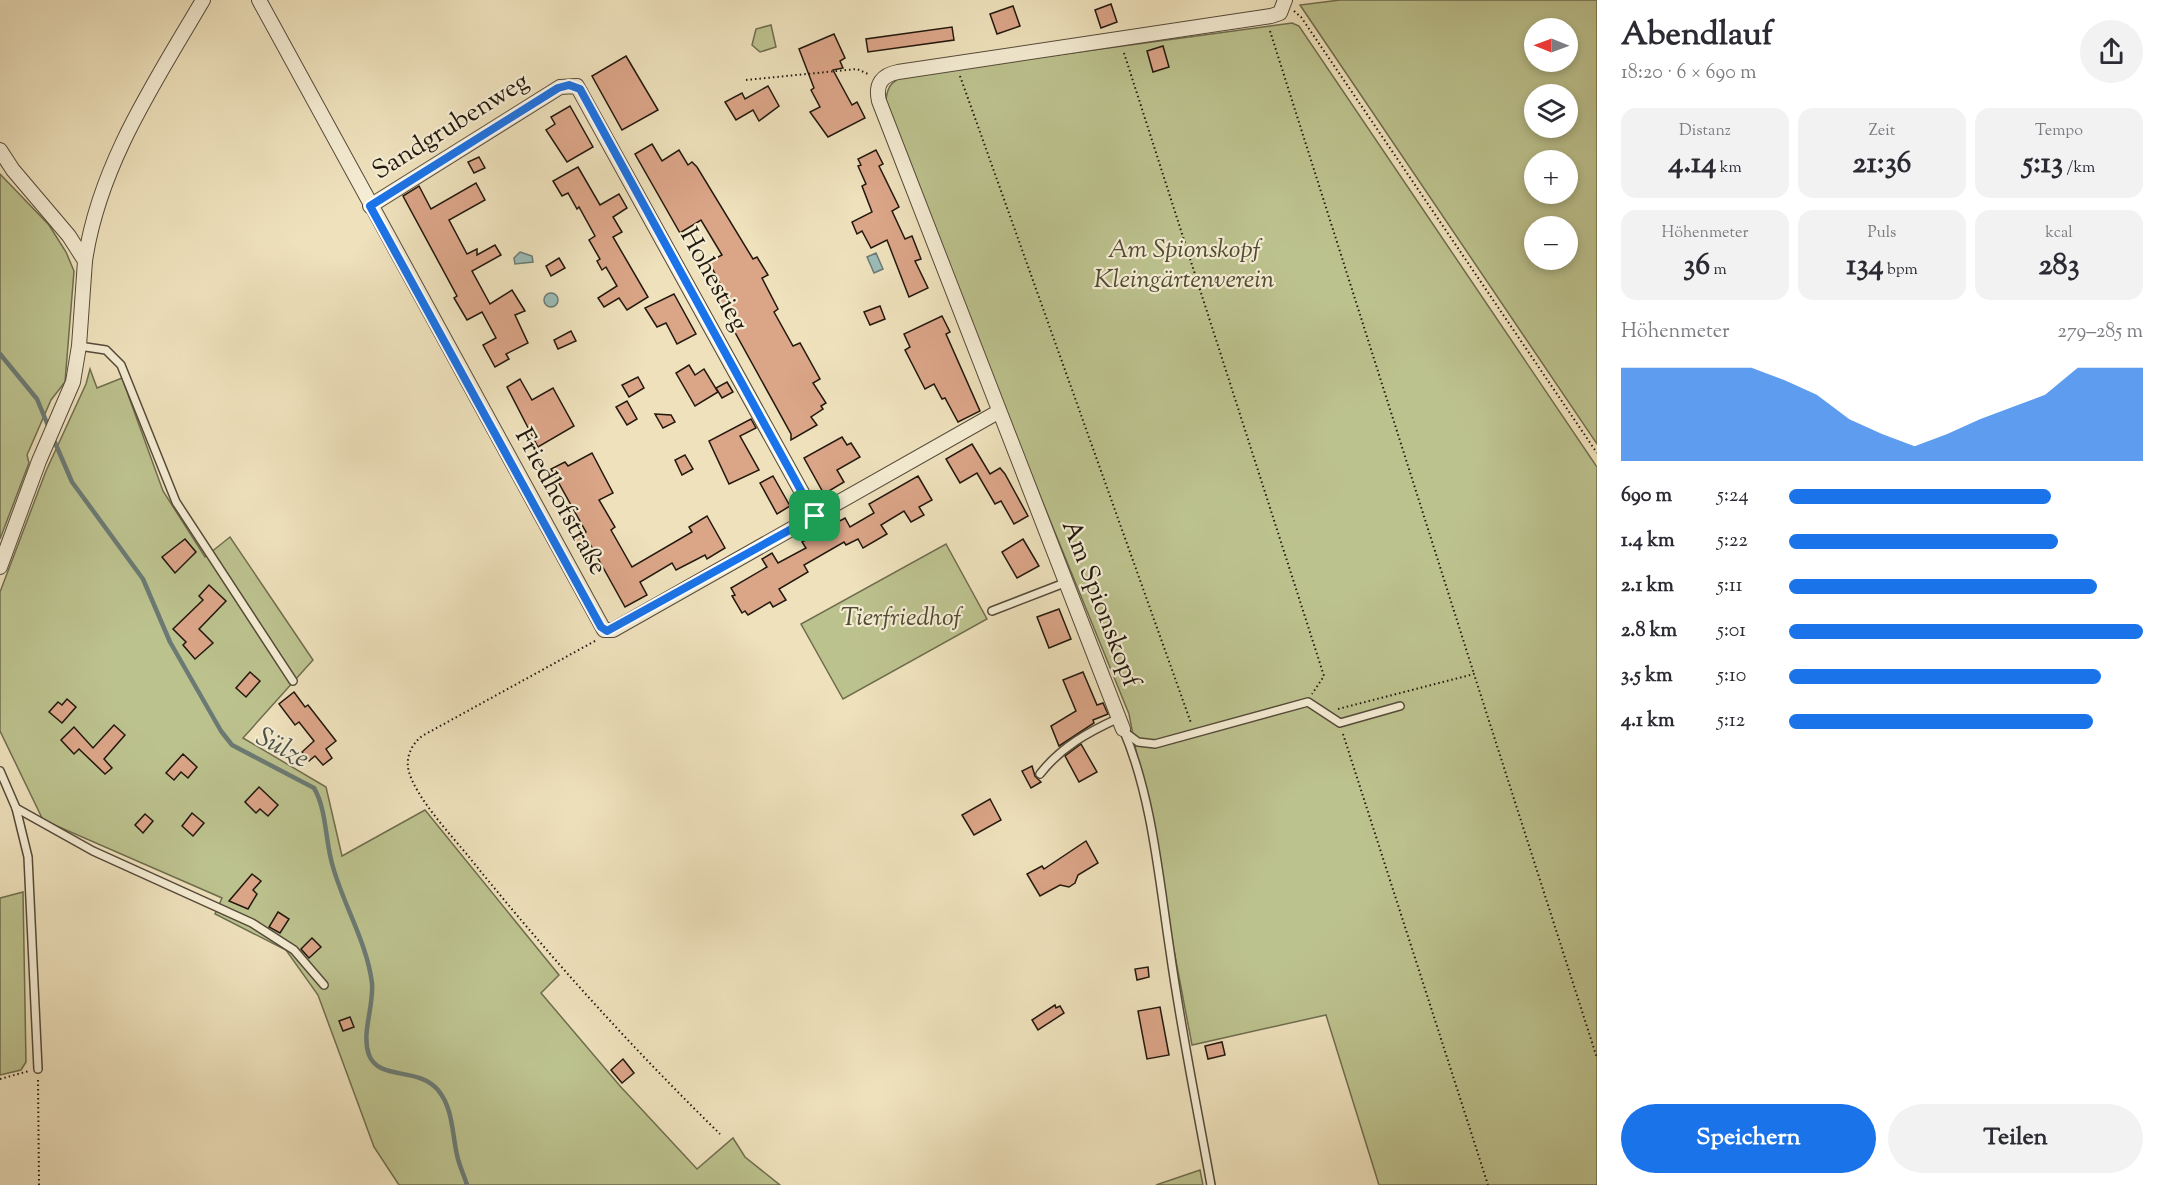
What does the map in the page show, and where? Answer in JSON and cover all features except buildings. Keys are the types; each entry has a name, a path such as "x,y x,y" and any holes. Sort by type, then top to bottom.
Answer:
{"street":[{"path":"0,567 39,461 74,382 80,346 85,261 97,207 121,147 204,0"},
{"name":"Friedhofstraße","path":"259,0 595,617 606,631"},
{"path":"880,82 885,76 898,72 1276,15 1284,3"},
{"name":"Am Spionskopf","path":"880,82 877,92 879,101 998,412 1121,723"},
{"name":"Hohestieg","path":"558,88 570,85 580,89 815,516"},
{"name":"Sandgrubenweg","path":"370,206 558,88"},
{"path":"0,150 13,171 69,236 85,261"},
{"path":"606,631 613,630 998,412"}],"lane":[{"path":"80,346 106,350 121,364 176,502 293,681"},
{"path":"992,611 1067,582"},
{"path":"1040,774 1061,751 1083,735 1121,723 1134,740 1151,745 1308,702 1340,723 1400,706"},
{"name":"Am Spionskopf","path":"1121,723 1134,760 1152,837 1177,998 1211,1185"},
{"path":"0,771 16,808 28,857 38,1069"},
{"path":"16,808 93,851 258,926 294,950 324,985"}],"path":[{"path":"1284,3 1300,17 1597,453"},
{"path":"1265,17 1597,1058"},
{"path":"1120,39 1323,676 1308,702"},
{"path":"955,64 1195,734"},
{"path":"746,80 857,69 880,82"},
{"path":"606,631 593,642 422,736 411,748 408,770 434,812 534,937 626,1041 720,1134"},
{"path":"1324,712 1474,675"},
{"path":"1340,723 1488,1185"},
{"path":"0,1079 38,1069 39,1185"}],"green space":[{"path":"1340,0 1597,0 1597,444 1300,5"},
{"name":"Am Spionskopf Kleingärtenverein","path":"1292,23 1299,26 1597,467 1597,1185 1379,1185 1326,1015 1192,1045 1129,714 1003,405 886,101 892,83 910,75"},
{"path":"771,25 776,47 760,52 752,45 756,29"},
{"path":"0,174 49,225 66,252 74,271 65,382 51,400 27,455 29,463 0,539"},
{"path":"90,369 97,388 122,378 163,491 205,557 230,537 313,660 243,738 326,787 342,856 425,810 559,975 541,993 620,1086 697,1169 733,1138 745,1157 780,1185 399,1185 374,1147 318,995 286,950 215,914 222,898 43,820 0,731 0,592 46,471 86,384"},
{"name":"Tierfriedhof","path":"946,544 987,619 843,699 801,624"},
{"path":"23,892 26,1062 21,1070 0,1075 0,898"},
{"path":"1200,1170 1203,1185 1156,1185"}],"water":[{"path":"520,252 532,256 533,262 515,264 514,258"},
{"path":"876,253 883,269 874,273 867,257"},
{"path":"548,293 554,293 558,300 554,307 548,307 544,303 544,297"}],"waterway":[{"name":"Sülze","path":"0,354 37,399 49,428"},
{"name":"Sülze","path":"53,438 72,482 143,579 170,642 221,731 232,745 314,788 324,816 333,867 369,968 372,983 366,1038 369,1055 381,1068 420,1078 438,1090 447,1105 458,1159 467,1185"}],"route":[{"path":"577,86 815,516 613,630 604,630 370,206 560,87 577,86"}]}
